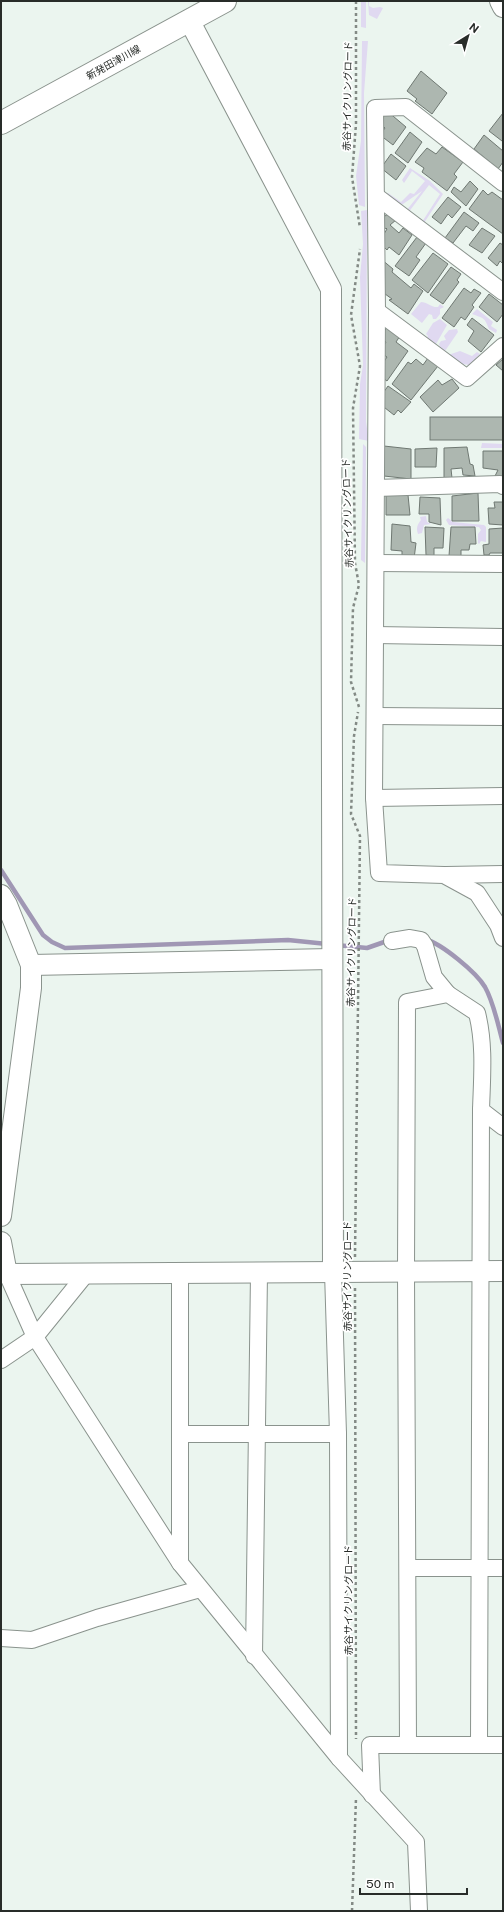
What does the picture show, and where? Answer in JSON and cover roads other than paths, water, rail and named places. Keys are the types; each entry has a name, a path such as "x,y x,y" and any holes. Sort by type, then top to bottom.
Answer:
{"main road":[{"name":"新発田津川線","path":"1,123 225,1"}],"street":[{"path":"500,1 503,6"},
{"path":"189,20 331,289 333,1272 338,1434 339,1758"},
{"path":"503,183 406,107 375,108 377,311 374,798 378,873 444,875 503,874"},
{"path":"376,196 503,292"},
{"path":"377,311 466,378 503,346"},
{"path":"376,488 500,484 503,486"},
{"path":"376,563 503,564"},
{"path":"375,636 503,637"},
{"path":"375,716 503,717"},
{"path":"374,798 503,796"},
{"path":"444,875 477,893 498,924 503,938"},
{"path":"1,895 7,905 31,965 31,988 1,1216"},
{"path":"392,941 410,938 421,940 425,946 434,977 448,994 477,1013 481,1031 479,1272 480,1745"},
{"path":"31,965 332,959"},
{"path":"408,1744 406,1272 407,1002 448,994"},
{"path":"481,1110 503,1127"},
{"path":"1,1242 7,1274 35,1337 180,1564 339,1758 416,1842 419,1911"},
{"path":"7,1274 503,1271"},
{"path":"180,1273 180,1564"},
{"path":"254,1656 259,1273"},
{"path":"1,1360 35,1337 86,1274"},
{"path":"180,1434 338,1434"},
{"path":"408,1568 503,1568"},
{"path":"1,1638 32,1640 97,1618 200,1589"},
{"path":"372,1794 370,1744 503,1745"}],"waterway":[{"path":"1,870 43,935 52,942 65,948 288,940 327,944"},
{"path":"425,939 449,952 481,981 491,1000 496,1014 503,1043"},
{"path":"336,945 367,948 390,940"}]}
